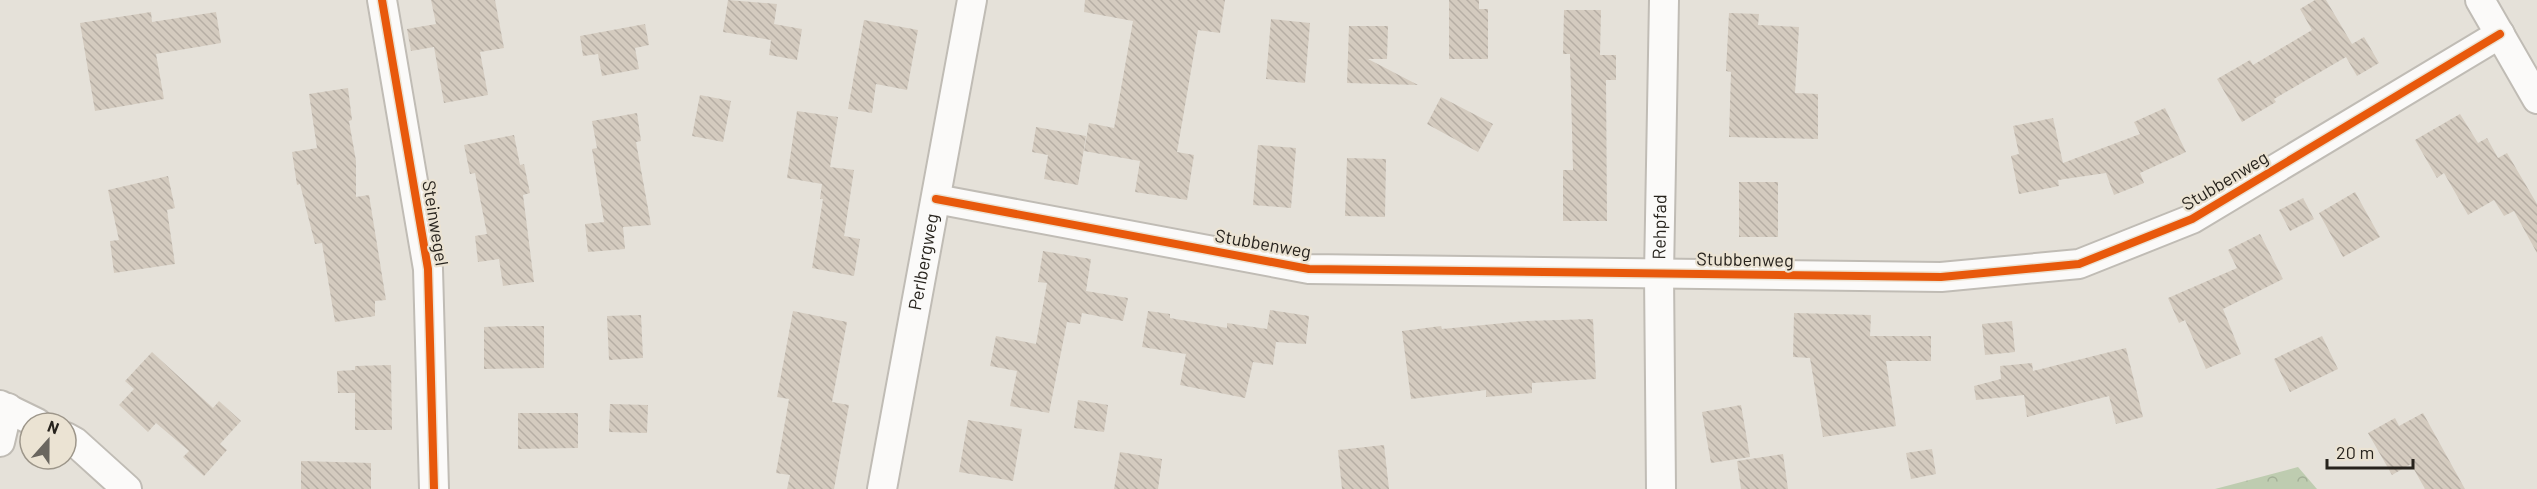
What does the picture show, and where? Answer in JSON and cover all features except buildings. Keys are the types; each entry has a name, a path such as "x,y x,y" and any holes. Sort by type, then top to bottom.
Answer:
{"street":[{"name":"Steinwegel","path":"382,0 428,269 434,489"},
{"name":"Perlbergweg","path":"882,489 972,0"},
{"name":"Rehpfad","path":"1661,489 1659,274 1664,0"},
{"path":"2480,0 2537,99"},
{"name":"Stubbenweg","path":"936,199 1309,269 1941,277 2079,264 2192,219 2500,34"},
{"path":"0,442 4,407 18,414"},
{"path":"78,445 127,489"}],"green space":[{"path":"2298,467 2317,489 2215,489"}],"cycle path":[{"path":"382,0 428,269 434,489"},
{"path":"936,199 1309,269 1941,277 2079,264 2192,219 2500,34"}]}
